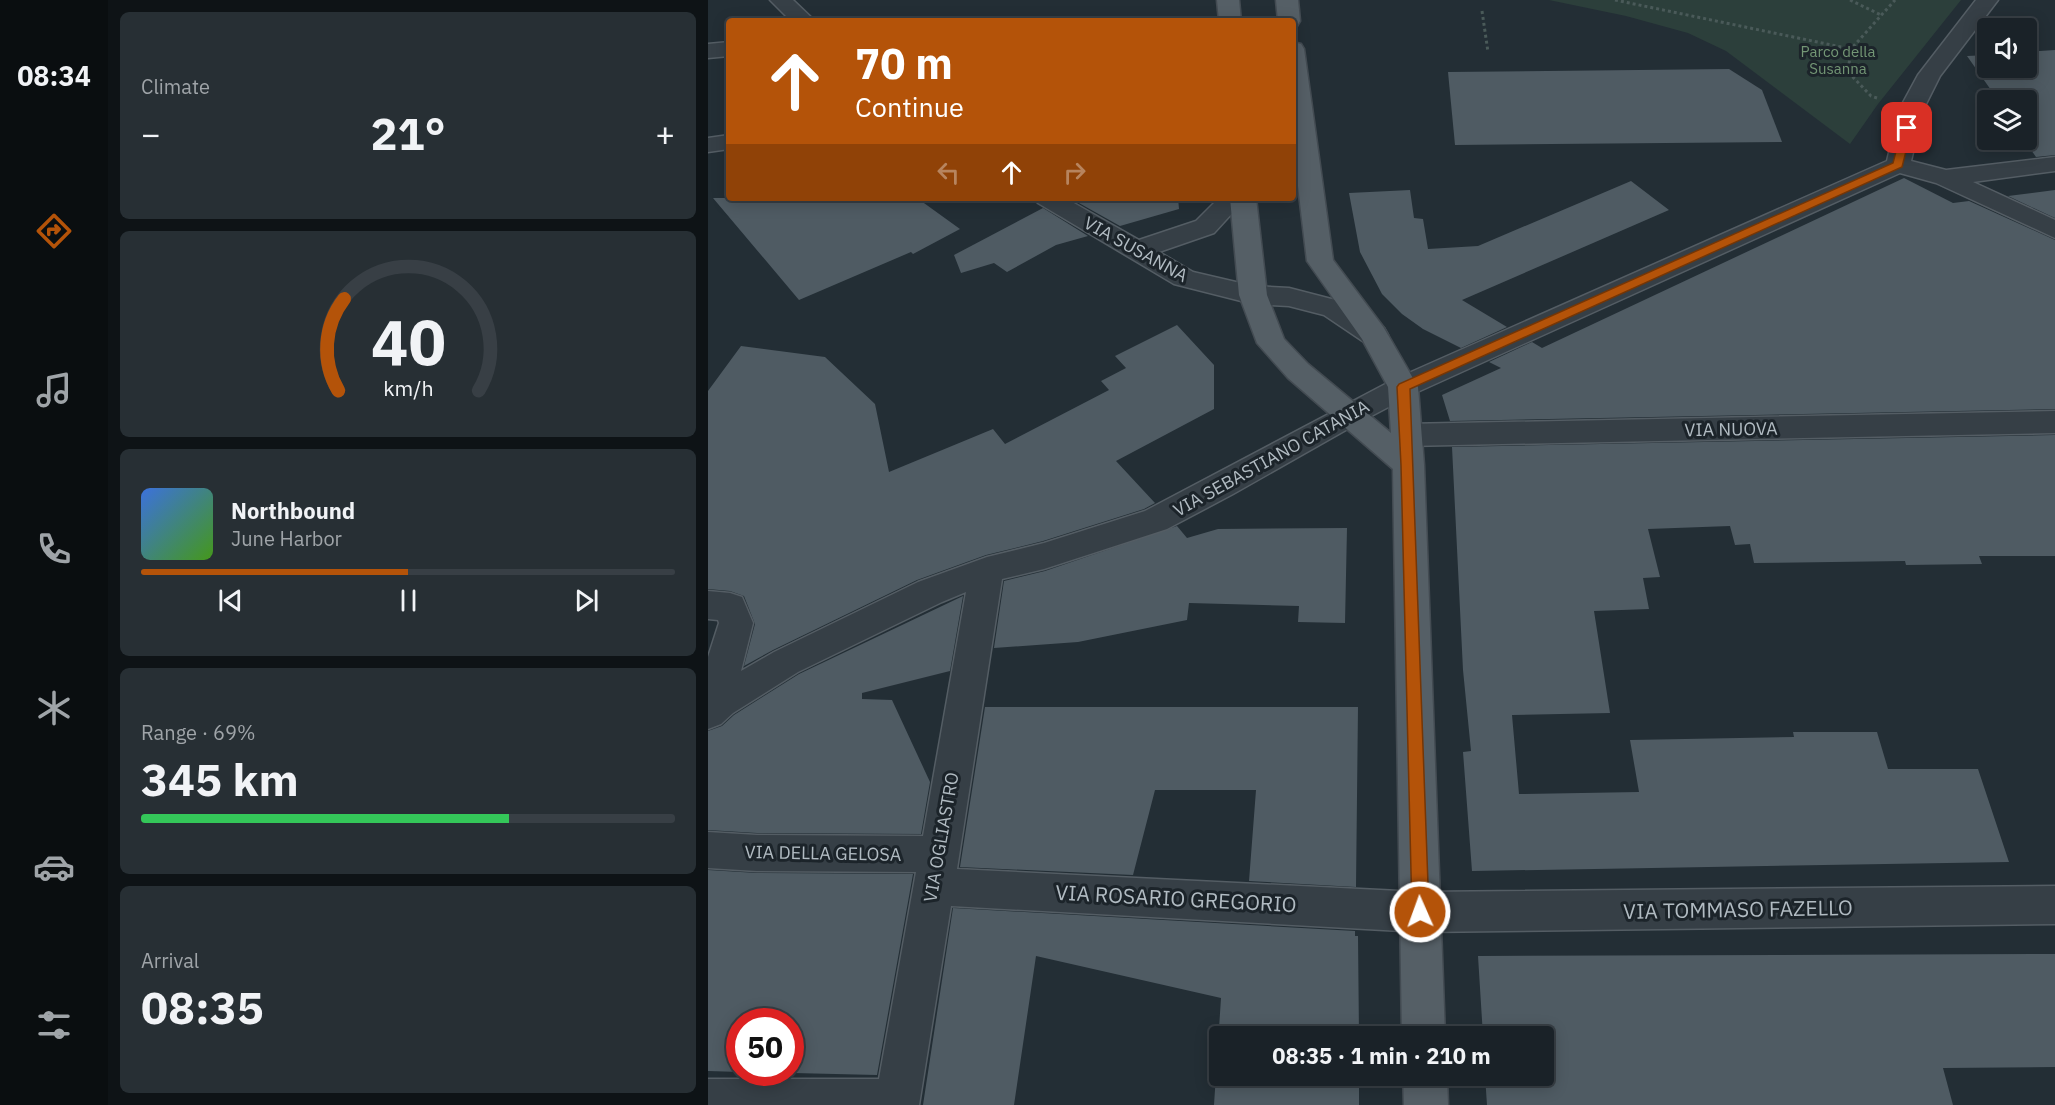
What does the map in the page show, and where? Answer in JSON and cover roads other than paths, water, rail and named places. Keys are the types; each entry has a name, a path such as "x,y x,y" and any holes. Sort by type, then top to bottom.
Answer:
{"main road":[{"path":"1228,0 1230,18"},
{"path":"1287,0 1289,18"},
{"path":"1296,73 1320,261 1374,335 1403,387 1407,450 1424,1026"},
{"path":"1244,201 1253,295 1271,342 1298,371 1349,414 1407,450"},
{"path":"1425,1086 1426,1105"}],"street":[{"path":"781,0 801,18"},
{"path":"1987,0 1929,75 1911,110 1898,165 1945,178 2055,230"},
{"path":"708,51 726,49"},
{"path":"708,145 726,142"},
{"path":"1945,178 2055,164"},
{"name":"VIA SEBASTIANO CATANIA","path":"714,707 786,662 930,592 987,570 1044,556 1156,520 1222,486 1349,414 1403,387 1898,165"},
{"name":"VIA SUSANNA","path":"1052,201 1184,278 1253,295 1288,297 1333,308 1374,335"},
{"path":"1134,250 1167,241 1205,226 1230,201"},
{"name":"VIA NUOVA","path":"1407,450 2055,422"},
{"name":"VIA OGLIASTRO","path":"897,1103 987,570"},
{"path":"708,605 730,607 736,623 714,707"},
{"name":"VIA DELLA GELOSA","path":"708,850 935,870"},
{"name":"VIA ROSARIO GREGORIO","path":"935,870 1011,889 1420,912"},
{"name":"VIA TOMMASO FAZELLO","path":"1420,912 2055,905"},
{"path":"708,1101 897,1103"}],"park label":[{"name":"Parco della Susanna","path":"1838,60"}]}
